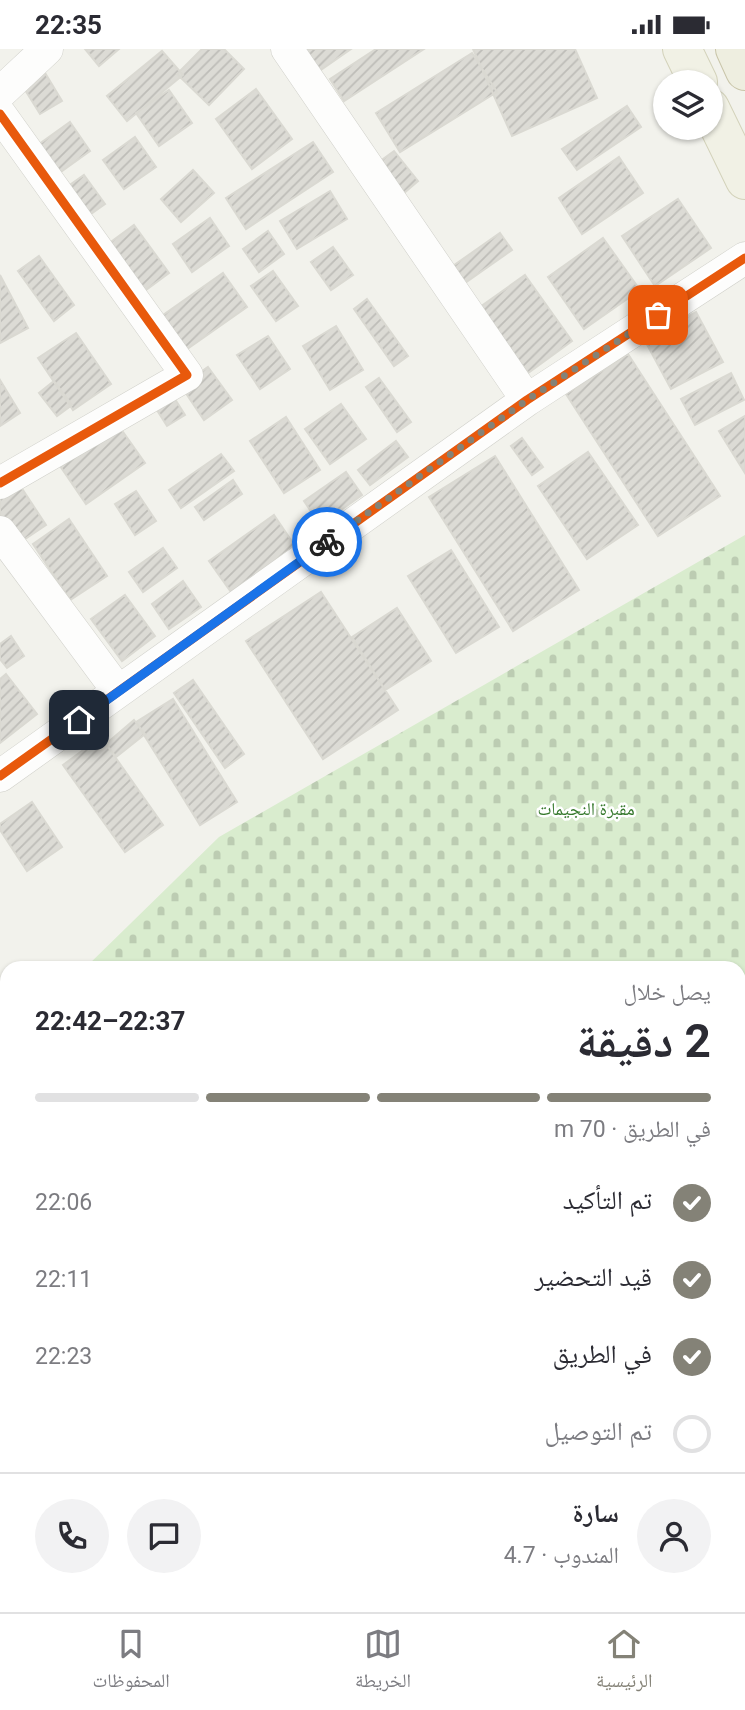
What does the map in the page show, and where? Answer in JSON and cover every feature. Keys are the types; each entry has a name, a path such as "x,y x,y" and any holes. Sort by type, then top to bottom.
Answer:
{"highway":[{"path":"734,49 745,71"}],"main road":[{"path":"682,49 692,70"},
{"path":"723,135 745,180"}],"street":[{"path":"0,93 47,49"},
{"path":"287,49 527,400"},
{"path":"0,114 187,375 0,484"},
{"path":"0,776 527,400 745,258"},
{"path":"0,532 118,691"}],"green space":[{"name":"مقبرة النجيمات","path":"745,535 745,961 92,961 219,837"}],"building":[{"path":"85,49 119,49 99,66"},
{"path":"202,49 224,49 244,69 209,105 177,74"},
{"path":"293,49 351,49 312,76"},
{"path":"376,49 424,49 344,101 330,79"},
{"path":"473,49 575,49 597,98 512,136"},
{"path":"162,51 183,75 127,121 107,96"},
{"path":"472,53 497,92 400,152 376,113"},
{"path":"39,63 62,101 40,114 17,77"},
{"path":"256,89 292,139 252,169 216,119"},
{"path":"169,90 192,123 159,146 136,113"},
{"path":"627,106 641,127 577,170 562,149"},
{"path":"70,122 90,151 55,176 35,147"},
{"path":"135,137 156,167 124,189 103,160"},
{"path":"313,142 333,172 246,229 226,198"},
{"path":"394,151 418,181 404,193 379,162"},
{"path":"619,157 643,193 582,234 559,198"},
{"path":"193,170 214,193 181,222 161,199"},
{"path":"84,175 105,204 78,223 57,194"},
{"path":"330,191 347,219 297,249 280,221"},
{"path":"678,199 711,248 655,286 622,236"},
{"path":"210,218 229,246 192,272 173,244"},
{"path":"134,225 169,273 135,298 100,250"},
{"path":"268,231 284,254 259,272 243,249"},
{"path":"500,233 512,250 462,285 450,268"},
{"path":"603,238 640,290 584,329 548,277"},
{"path":"333,247 353,275 331,290 311,262"},
{"path":"39,256 74,305 54,321 18,271"},
{"path":"273,271 298,306 276,321 251,286"},
{"path":"223,273 247,307 170,361 146,327"},
{"path":"0,275 28,328 0,343"},
{"path":"525,275 572,341 528,373 480,307"},
{"path":"367,299 408,356 394,366 354,309"},
{"path":"696,312 723,362 671,389 644,339"},
{"path":"336,326 363,370 330,390 303,346"},
{"path":"76,333 111,384 73,410 38,358"},
{"path":"268,336 290,369 260,389 237,355"},
{"path":"628,354 720,496 658,536 566,394"},
{"path":"208,367 232,400 204,420 181,386"},
{"path":"731,373 744,400 695,425 681,399"},
{"path":"379,378 411,422 397,432 366,387"},
{"path":"0,380 20,413 0,426"},
{"path":"54,381 72,405 57,416 39,393"},
{"path":"173,396 185,415 167,426 155,407"},
{"path":"341,404 366,439 330,464 305,429"},
{"path":"745,416 745,473 719,431"},
{"path":"286,417 320,470 284,493 250,441"},
{"path":"116,422 145,463 86,504 58,463"},
{"path":"522,438 543,467 532,475 511,446"},
{"path":"396,441 408,457 370,485 358,470"},
{"path":"588,452 638,525 587,559 538,486"},
{"path":"221,454 234,471 181,508 169,490"},
{"path":"495,456 579,590 513,631 429,497"},
{"path":"346,472 362,495 320,525 304,501"},
{"path":"233,480 242,494 204,520 195,507"},
{"path":"17,481 46,525 10,549 0,533 0,493"},
{"path":"136,491 156,521 135,535 115,504"},
{"path":"274,515 295,546 231,592 209,561"},
{"path":"69,519 107,576 70,600 33,544"},
{"path":"163,548 177,568 143,592 129,572"},
{"path":"451,550 499,627 456,653 408,576"},
{"path":"183,581 201,607 169,629 152,604"},
{"path":"321,592 398,710 323,759 246,641"},
{"path":"125,595 155,636 122,661 91,619"},
{"path":"397,608 431,661 385,690 352,637"},
{"path":"11,636 24,656 7,668 0,659 0,644"},
{"path":"6,674 37,714 0,743 0,679"},
{"path":"193,680 244,754 225,768 174,693"},
{"path":"173,699 237,802 200,825 136,722"},
{"path":"134,720 145,734 116,757 106,744"},
{"path":"101,737 163,825 125,852 63,765"},
{"path":"32,802 62,847 27,871 0,830 0,824"}],"cycle path":[{"path":"0,114 187,375 0,483"},
{"path":"0,776 527,400 745,258"}],"way so far":[{"path":"327,542 527,400 658,315"}],"route":[{"path":"79,720 327,542"}]}
